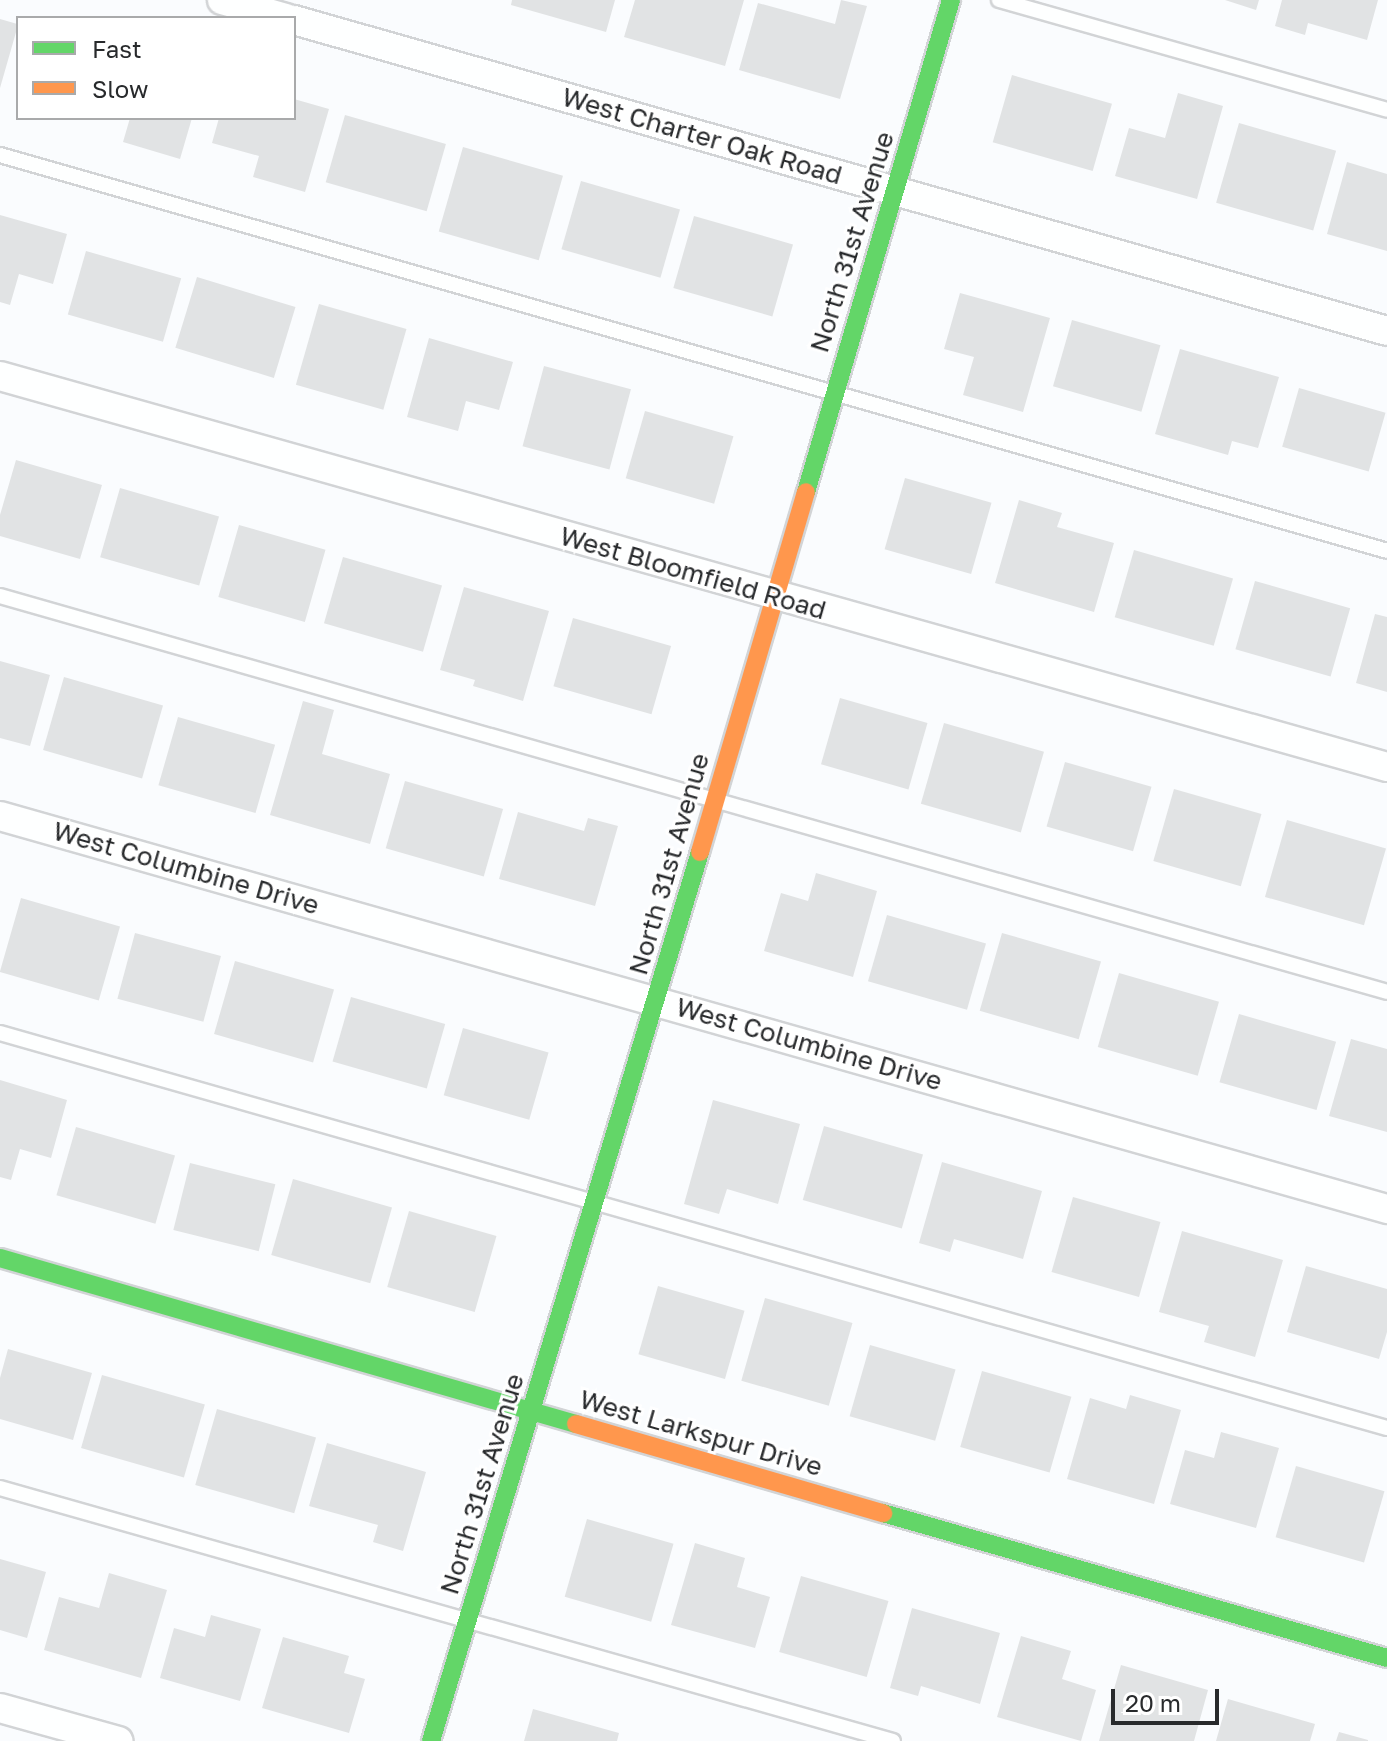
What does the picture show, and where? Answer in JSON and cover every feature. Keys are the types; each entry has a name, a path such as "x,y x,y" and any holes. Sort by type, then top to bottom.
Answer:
{"street":[{"path":"222,0 279,16"},
{"name":"North 31st Avenue","path":"431,1741 656,1001 951,0"},
{"name":"West Charter Oak Road","path":"296,21 1387,331"},
{"name":"West Bloomfield Road","path":"0,376 1387,767"},
{"name":"West Columbine Drive","path":"0,816 1387,1209"},
{"name":"West Larkspur Drive","path":"0,1258 1387,1658"},
{"path":"0,1708 118,1741"}],"lane":[{"path":"999,0 1387,110"},
{"path":"0,155 1387,551"},
{"path":"0,596 1387,992"},
{"path":"0,1033 1387,1428"},
{"path":"0,1488 893,1741"}],"building":[{"path":"512,0 615,0 606,32 511,5"},
{"path":"635,0 744,0 725,66 624,37"},
{"path":"841,0 867,6 840,99 739,70 758,3 835,24"},
{"path":"1225,0 1259,0 1256,10"},
{"path":"1282,0 1378,0 1367,40 1308,23 1305,35 1275,26"},
{"path":"0,19 16,24 16,32 0,88"},
{"path":"1012,75 1112,104 1093,171 993,142"},
{"path":"1178,93 1223,106 1197,199 1115,176 1129,128 1165,138"},
{"path":"296,100 329,109 305,192 253,177 259,156 212,143 218,120 296,120"},
{"path":"345,115 446,144 427,211 326,182"},
{"path":"129,120 191,120 180,159 123,142"},
{"path":"1239,123 1336,151 1313,231 1216,203"},
{"path":"463,147 563,176 539,260 439,232"},
{"path":"1347,162 1387,174 1387,251 1327,234"},
{"path":"581,181 680,209 660,278 561,249"},
{"path":"0,215 67,234 53,284 19,274 10,305 0,302"},
{"path":"694,216 793,244 772,316 673,288"},
{"path":"86,251 181,278 163,342 68,314"},
{"path":"197,277 295,307 274,378 175,348"},
{"path":"960,293 1050,318 1023,412 963,395 974,357 944,349"},
{"path":"319,304 406,329 383,410 296,385"},
{"path":"1072,320 1160,345 1141,412 1053,386"},
{"path":"429,338 513,362 499,410 466,401 458,431 407,417"},
{"path":"1180,349 1279,377 1258,448 1232,441 1228,455 1155,434"},
{"path":"544,366 631,389 609,469 523,446"},
{"path":"1299,388 1386,413 1369,471 1282,447"},
{"path":"645,411 733,436 714,504 626,478"},
{"path":"16,460 102,485 80,559 0,536 0,515"},
{"path":"905,478 992,503 971,574 885,549"},
{"path":"120,488 219,516 199,586 100,557"},
{"path":"1019,500 1062,513 1057,527 1114,543 1094,612 995,583"},
{"path":"239,525 326,550 305,622 218,597"},
{"path":"1134,550 1233,578 1214,646 1115,617"},
{"path":"343,557 442,585 423,652 324,623"},
{"path":"1255,581 1350,608 1331,677 1235,649"},
{"path":"464,587 549,611 523,701 473,686 475,680 440,670"},
{"path":"1375,614 1387,617 1387,692 1356,683"},
{"path":"573,618 671,646 651,714 553,686"},
{"path":"0,661 50,675 30,746 0,738"},
{"path":"64,677 163,705 142,778 43,750"},
{"path":"840,698 927,723 908,789 821,764"},
{"path":"303,701 334,710 322,754 390,774 370,844 270,815"},
{"path":"178,717 275,745 256,813 158,785"},
{"path":"944,723 1044,752 1021,832 921,804"},
{"path":"1065,762 1152,787 1133,851 1047,826"},
{"path":"405,781 503,809 484,876 386,848"},
{"path":"1174,789 1261,814 1241,886 1153,861"},
{"path":"518,812 584,831 588,818 618,826 595,906 499,879"},
{"path":"1287,820 1386,848 1364,925 1265,897"},
{"path":"816,873 877,891 853,977 764,951 781,893 808,901"},
{"path":"21,898 120,926 99,1000 0,972"},
{"path":"887,915 986,943 967,1010 868,981"},
{"path":"135,933 221,956 203,1022 117,999"},
{"path":"1002,933 1101,961 1079,1039 980,1011"},
{"path":"235,961 334,989 313,1062 214,1034"},
{"path":"1119,973 1219,1002 1198,1076 1098,1047"},
{"path":"351,997 445,1024 427,1088 333,1061"},
{"path":"1239,1014 1336,1042 1317,1110 1219,1082"},
{"path":"463,1028 549,1053 529,1120 444,1095"},
{"path":"1351,1039 1387,1049 1387,1132 1329,1116"},
{"path":"0,1080 67,1100 51,1158 20,1149 11,1180 0,1177"},
{"path":"713,1100 800,1124 778,1204 727,1189 719,1214 684,1204"},
{"path":"824,1126 923,1154 902,1228 803,1200"},
{"path":"76,1127 175,1155 155,1224 56,1195"},
{"path":"942,1162 1042,1191 1023,1259 954,1239 950,1252 919,1243"},
{"path":"190,1163 275,1184 259,1251 173,1230"},
{"path":"293,1179 392,1207 370,1283 271,1255"},
{"path":"1073,1197 1160,1222 1139,1297 1052,1272"},
{"path":"409,1211 496,1236 475,1312 387,1287"},
{"path":"1182,1231 1283,1260 1255,1357 1204,1342 1209,1326 1159,1312"},
{"path":"1306,1266 1387,1289 1387,1332 1379,1359 1287,1332"},
{"path":"658,1286 745,1311 725,1379 638,1354"},
{"path":"765,1298 852,1323 829,1406 741,1381"},
{"path":"870,1345 956,1370 935,1441 850,1416"},
{"path":"8,1349 92,1373 73,1440 0,1419 0,1378"},
{"path":"982,1371 1071,1397 1050,1473 960,1447"},
{"path":"102,1375 205,1404 184,1478 81,1448"},
{"path":"1130,1395 1181,1410 1154,1504 1067,1479 1090,1398 1126,1409"},
{"path":"217,1409 316,1437 294,1513 195,1485"},
{"path":"1221,1432 1279,1448 1256,1528 1170,1504 1185,1450 1214,1458"},
{"path":"327,1443 426,1472 403,1551 373,1542 378,1525 309,1506"},
{"path":"1296,1466 1384,1491 1364,1562 1276,1537"},
{"path":"587,1519 674,1544 651,1622 565,1597"},
{"path":"695,1543 745,1558 737,1587 770,1597 755,1648 671,1625"},
{"path":"0,1559 46,1572 27,1638 0,1630"},
{"path":"109,1573 167,1590 141,1678 44,1650 59,1597 99,1608"},
{"path":"801,1576 888,1601 867,1677 779,1652"},
{"path":"912,1608 1000,1633 980,1704 921,1686 918,1696 890,1688"},
{"path":"211,1615 261,1629 240,1701 160,1678 174,1628 205,1637"},
{"path":"1021,1636 1071,1651 1062,1679 1096,1690 1081,1741 997,1717"},
{"path":"283,1637 349,1656 344,1673 365,1679 349,1733 262,1708"},
{"path":"1121,1665 1208,1690 1194,1741 1099,1741"},
{"path":"1228,1699 1315,1724 1310,1741 1216,1741"},
{"path":"533,1709 619,1733 617,1741 524,1741"},
{"path":"1339,1732 1368,1740 1368,1741 1336,1741"}],"traffic: fast":[{"path":"806,492 951,0"},
{"path":"431,1741 700,852"},
{"path":"0,1258 576,1424"},
{"path":"883,1513 1387,1658"}],"traffic: slow":[{"path":"700,852 806,492"},
{"path":"576,1424 883,1513"}]}
